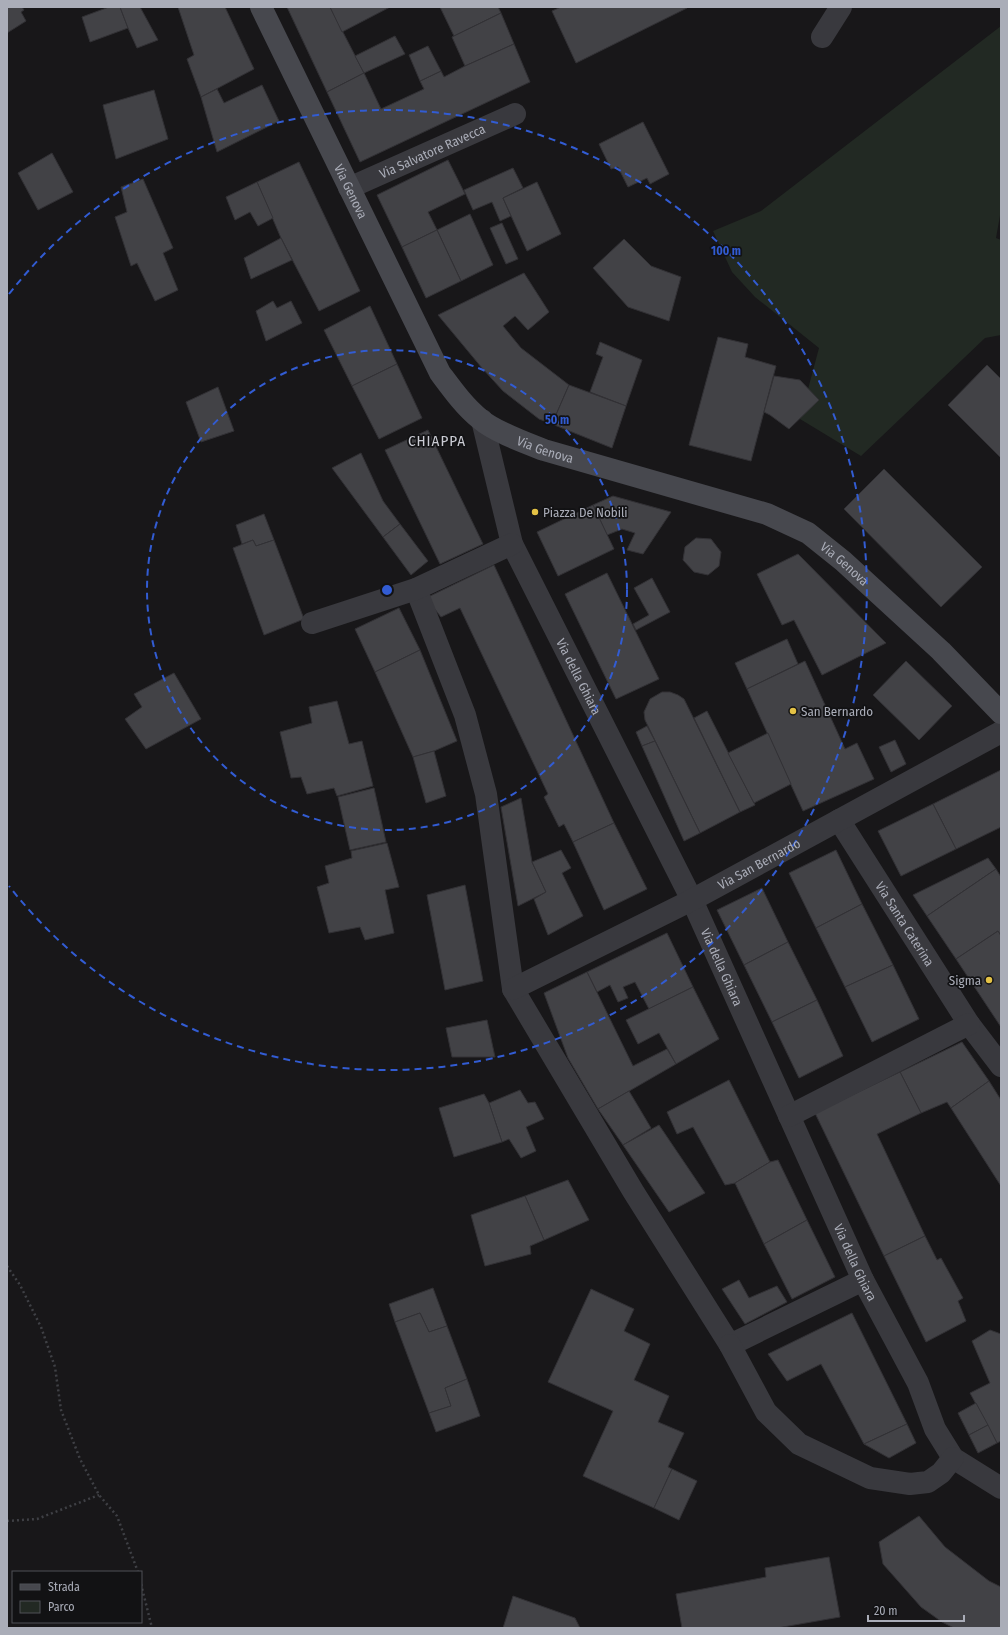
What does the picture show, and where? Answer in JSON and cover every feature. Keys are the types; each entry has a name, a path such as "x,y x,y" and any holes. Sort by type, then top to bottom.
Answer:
{"main road":[{"name":"Via Genova","path":"261,7 440,373 454,392 482,420 514,438 544,450 767,514 808,534 843,561 941,651 1001,713"}],"street":[{"path":"822,37 841,7"},
{"name":"Via Salvatore Ravecca","path":"349,188 515,114"},
{"name":"Via della Ghiara","path":"482,420 512,544 692,900 863,1280 918,1383 935,1429 953,1458 1001,1488"},
{"path":"312,623 416,589 512,544"},
{"path":"416,589 465,715 486,794 513,989 632,1191 730,1345 766,1412 798,1444 870,1478 910,1484 928,1482 941,1473 953,1458"},
{"name":"Via San Bernardo","path":"513,989 692,900 1001,732"},
{"name":"Via Santa Caterina","path":"839,820 969,1024 1001,1066"},
{"path":"788,1116 969,1024"},
{"path":"730,1345 863,1280"}],"path":[{"path":"7,1266 20,1285 41,1327 55,1367 61,1410 80,1459 99,1495 117,1516 138,1571"},
{"path":"7,1521 37,1519 99,1495"},
{"path":"142,1588 152,1628"}],"green space":[{"path":"1001,26 1001,210 996,238 1001,240 1001,335 985,338 861,456 800,419 819,348 755,297 732,272 713,231 761,211"}],"building":[{"path":"7,7 22,7 24,10 21,12 26,21 7,33"},
{"path":"109,7 120,7 128,28 90,42 82,17"},
{"path":"120,7 140,7 158,40 137,48"},
{"path":"178,7 225,7 254,69 201,97 187,59 194,55"},
{"path":"287,7 330,7 364,73 327,92"},
{"path":"330,7 390,7 342,32"},
{"path":"440,7 498,7 501,13 454,36"},
{"path":"561,7 687,8 576,63 552,11"},
{"path":"501,13 514,44 465,66 452,37"},
{"path":"395,36 405,54 364,73 355,56"},
{"path":"514,44 530,82 360,162 327,92 364,73 381,109 424,89 420,81 441,71 444,77"},
{"path":"428,46 441,71 420,81 409,55"},
{"path":"262,85 279,121 217,152 201,97 217,89 224,103"},
{"path":"154,90 168,139 116,159 103,105"},
{"path":"643,122 669,174 650,184 647,178 628,187 618,167 611,169 599,144"},
{"path":"52,153 73,192 38,210 18,173"},
{"path":"448,160 465,194 428,212 437,230 402,247 377,195"},
{"path":"299,162 360,291 319,311 281,238 257,182"},
{"path":"513,168 523,188 503,198 511,216 500,221 492,202 473,210 464,190"},
{"path":"143,179 173,248 163,253 178,290 155,301 137,263 131,266 115,217 127,212 121,187"},
{"path":"257,182 273,218 258,226 250,212 235,220 226,197"},
{"path":"537,182 561,234 527,251 503,198"},
{"path":"470,214 493,265 461,281 437,230"},
{"path":"502,223 518,259 506,264 490,228"},
{"path":"437,230 461,281 426,298 402,247"},
{"path":"281,238 292,260 251,279 244,258"},
{"path":"624,239 651,266 681,277 669,321 628,307 593,268"},
{"path":"524,273 549,312 528,330 515,316 503,326 521,348 569,385 552,424 539,419 503,391 438,315"},
{"path":"273,301 277,308 291,301 302,323 266,341 256,311"},
{"path":"370,306 397,364 352,386 324,330"},
{"path":"718,337 748,344 745,357 776,366 751,461 689,445"},
{"path":"600,342 642,360 626,406 590,392 603,357 596,354"},
{"path":"397,364 422,418 379,439 352,386"},
{"path":"987,365 1001,379 1001,458 948,405"},
{"path":"774,376 800,380 819,400 789,429 764,412"},
{"path":"569,385 626,406 612,448 552,424"},
{"path":"218,387 234,431 201,442 186,402"},
{"path":"428,430 483,544 440,564 385,450"},
{"path":"361,453 383,501 400,524 383,537 332,468"},
{"path":"884,469 982,567 941,607 844,509"},
{"path":"613,496 671,512 643,554 627,550 635,533 622,529 607,535 593,505"},
{"path":"593,505 614,549 558,576 537,532"},
{"path":"264,514 274,540 256,546 253,540 242,544 236,525"},
{"path":"400,524 428,561 411,575 383,537"},
{"path":"696,538 711,539 721,552 719,566 708,575 694,572 683,560 685,547"},
{"path":"253,540 256,546 274,540 304,619 264,635 233,548"},
{"path":"798,554 886,643 822,675 794,620 782,625 757,574"},
{"path":"494,565 614,823 573,842 564,824 559,827 544,797 548,794 460,608 441,617 426,598"},
{"path":"607,573 659,679 616,699 565,594"},
{"path":"652,578 670,612 636,630 633,624 649,615 634,588"},
{"path":"399,608 420,650 375,672 355,629"},
{"path":"787,639 798,664 747,689 735,663"},
{"path":"420,650 457,741 434,751 413,757 375,672"},
{"name":"San Bernardo","path":"805,661 845,749 857,743 874,779 803,811 747,689"},
{"path":"906,661 952,706 919,740 873,695"},
{"path":"174,673 201,719 146,749 125,719 142,707 134,694"},
{"path":"662,692 670,692 684,699 740,812 700,833 645,720 644,712 650,699"},
{"path":"337,701 349,744 362,741 373,786 337,796 334,788 307,794 301,777 291,778 280,732 312,723 309,707"},
{"path":"707,711 755,805 740,812 694,718"},
{"path":"647,726 655,741 642,746 636,732"},
{"path":"768,733 791,784 754,803 728,753"},
{"path":"895,740 906,764 891,772 879,747"},
{"path":"655,741 700,833 684,841 642,746"},
{"path":"434,751 446,796 426,803 413,757"},
{"path":"1001,770 1001,827 956,849 933,804"},
{"path":"374,788 386,842 350,850 338,797"},
{"path":"521,798 532,862 546,892 518,906 501,807"},
{"path":"933,804 956,849 901,876 878,831"},
{"path":"614,823 647,889 604,910 573,842"},
{"path":"387,843 399,887 385,890 394,933 365,940 360,927 329,933 317,887 329,883 325,866 352,858 351,851"},
{"path":"561,850 571,868 562,873 583,916 548,935 534,899 546,892 532,862"},
{"path":"836,850 862,904 816,928 789,873"},
{"path":"988,858 996,869 927,916 913,895"},
{"path":"996,869 1001,877 1001,936 998,931 956,959 927,916"},
{"path":"465,885 483,981 445,990 427,895"},
{"path":"762,888 788,942 744,965 717,910"},
{"path":"862,904 893,965 845,987 816,928"},
{"path":"998,931 1001,936 1001,1027 956,959"},
{"path":"667,933 693,987 649,1009 635,982 623,987 628,998 618,1002 610,985 597,992 587,972"},
{"path":"788,942 817,1000 772,1022 744,965"},
{"path":"893,965 919,1019 872,1042 845,987"},
{"path":"587,972 633,1066 667,1049 676,1064 598,1109 568,1058 544,993"},
{"path":"693,987 719,1039 676,1064 659,1033 638,1044 626,1020"},
{"path":"817,1000 843,1056 799,1078 772,1022"},
{"path":"487,1020 495,1057 452,1057 446,1028"},
{"path":"962,1042 989,1081 951,1108 947,1102 921,1113 900,1072"},
{"path":"900,1072 921,1113 877,1134 925,1236 884,1256 815,1113"},
{"path":"729,1080 770,1162 735,1183 725,1185 693,1127 677,1134 667,1112"},
{"path":"989,1081 1001,1100 1001,1186 951,1108"},
{"path":"520,1090 528,1103 535,1102 544,1119 526,1127 536,1151 521,1158 509,1139 502,1142 489,1103"},
{"path":"629,1091 651,1128 623,1145 598,1109"},
{"path":"484,1094 489,1103 502,1142 454,1157 439,1108"},
{"path":"659,1125 705,1193 669,1212 623,1145"},
{"path":"778,1160 807,1220 764,1244 735,1183 770,1162"},
{"path":"568,1180 589,1220 544,1240 525,1196"},
{"path":"525,1196 544,1240 530,1246 531,1254 485,1266 471,1215"},
{"path":"807,1220 835,1277 792,1299 764,1244"},
{"path":"925,1236 937,1260 941,1258 963,1298 958,1301 966,1321 926,1342 884,1256"},
{"path":"739,1280 749,1298 777,1286 787,1302 745,1324 722,1289"},
{"path":"433,1288 447,1326 429,1332 420,1313 395,1322 389,1304"},
{"path":"591,1289 634,1309 624,1331 650,1344 634,1380 669,1396 658,1422 684,1433 668,1467 672,1469 654,1508 583,1476 613,1411 548,1382"},
{"path":"420,1313 429,1332 447,1326 467,1379 445,1388 451,1406 429,1413 395,1322"},
{"path":"852,1313 907,1424 864,1444 821,1364 787,1381 768,1354"},
{"path":"990,1330 1001,1334 1001,1441 997,1443 970,1393 990,1383 972,1341"},
{"path":"467,1379 480,1416 436,1432 429,1413 451,1406 445,1388"},
{"path":"976,1403 988,1425 969,1435 958,1413"},
{"path":"907,1424 916,1443 889,1458 864,1444"},
{"path":"988,1425 997,1443 978,1453 969,1435"},
{"path":"672,1469 697,1481 679,1520 654,1508"},
{"path":"919,1516 945,1547 989,1581 1001,1587 1001,1628 954,1628 942,1622 921,1607 883,1564 879,1542"},
{"path":"829,1557 840,1617 777,1628 682,1628 676,1594 766,1577 765,1568"},
{"path":"513,1596 575,1618 580,1628 503,1628"}],"place":[{"name":"Piazza De Nobili","path":"535,512"},
{"name":"San Bernardo","path":"793,711"},
{"name":"Sigma","path":"989,980"}],"district":[{"name":"CHIAPPA","path":"437,441"}]}
